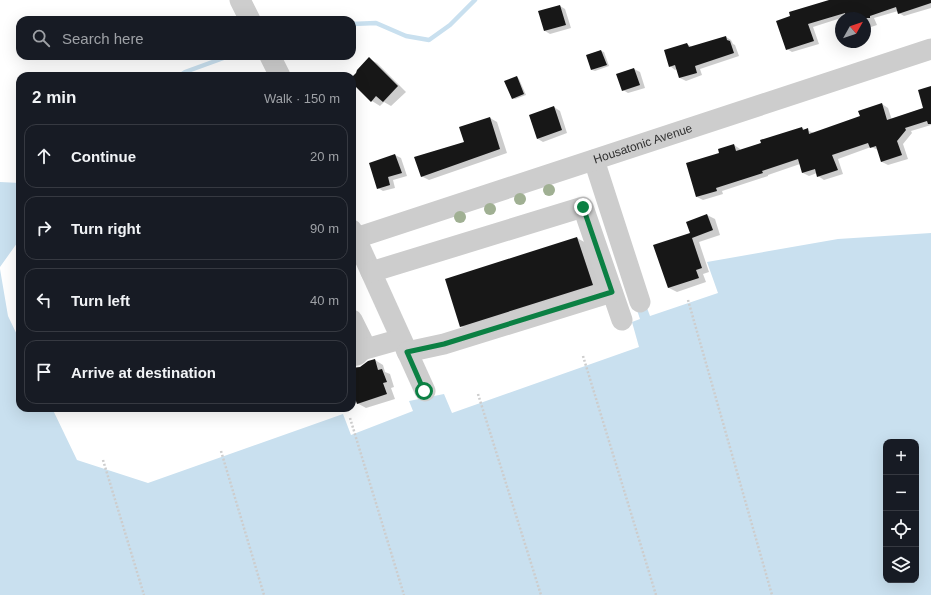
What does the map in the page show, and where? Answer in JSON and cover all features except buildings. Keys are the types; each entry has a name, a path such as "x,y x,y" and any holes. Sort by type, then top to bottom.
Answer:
{"street":[{"path":"240,0 248,16"},
{"name":"Housatonic Avenue","path":"356,235 594,160 931,49"},
{"path":"272,60 278,72"},
{"path":"594,160 640,302"},
{"path":"371,272 583,207 622,320"},
{"path":"356,242 424,391"},
{"path":"357,353 404,345 444,344 612,292"},
{"path":"356,328 362,340 357,353"}],"path":[{"path":"688,300 772,595"},
{"path":"583,356 656,595"},
{"path":"478,394 542,595"},
{"path":"350,418 404,595"},
{"path":"221,451 264,595"},
{"path":"104,460 144,595"}],"water":[{"path":"0,182 16,183 16,245 0,267"},
{"path":"931,233 931,595 0,595 0,269 8,316 16,333 16,412 54,412 77,460 148,483 343,414 351,435 413,411 409,401 444,394 452,413 639,347 632,322 640,319 635,304 644,300 650,316 718,293 707,262 838,239"}],"waterway":[{"path":"356,24 376,23 406,36 429,40 450,25 475,0"},
{"path":"185,72 218,60"}],"route":[{"path":"424,391 407,352 444,344 612,292 583,207"}]}
